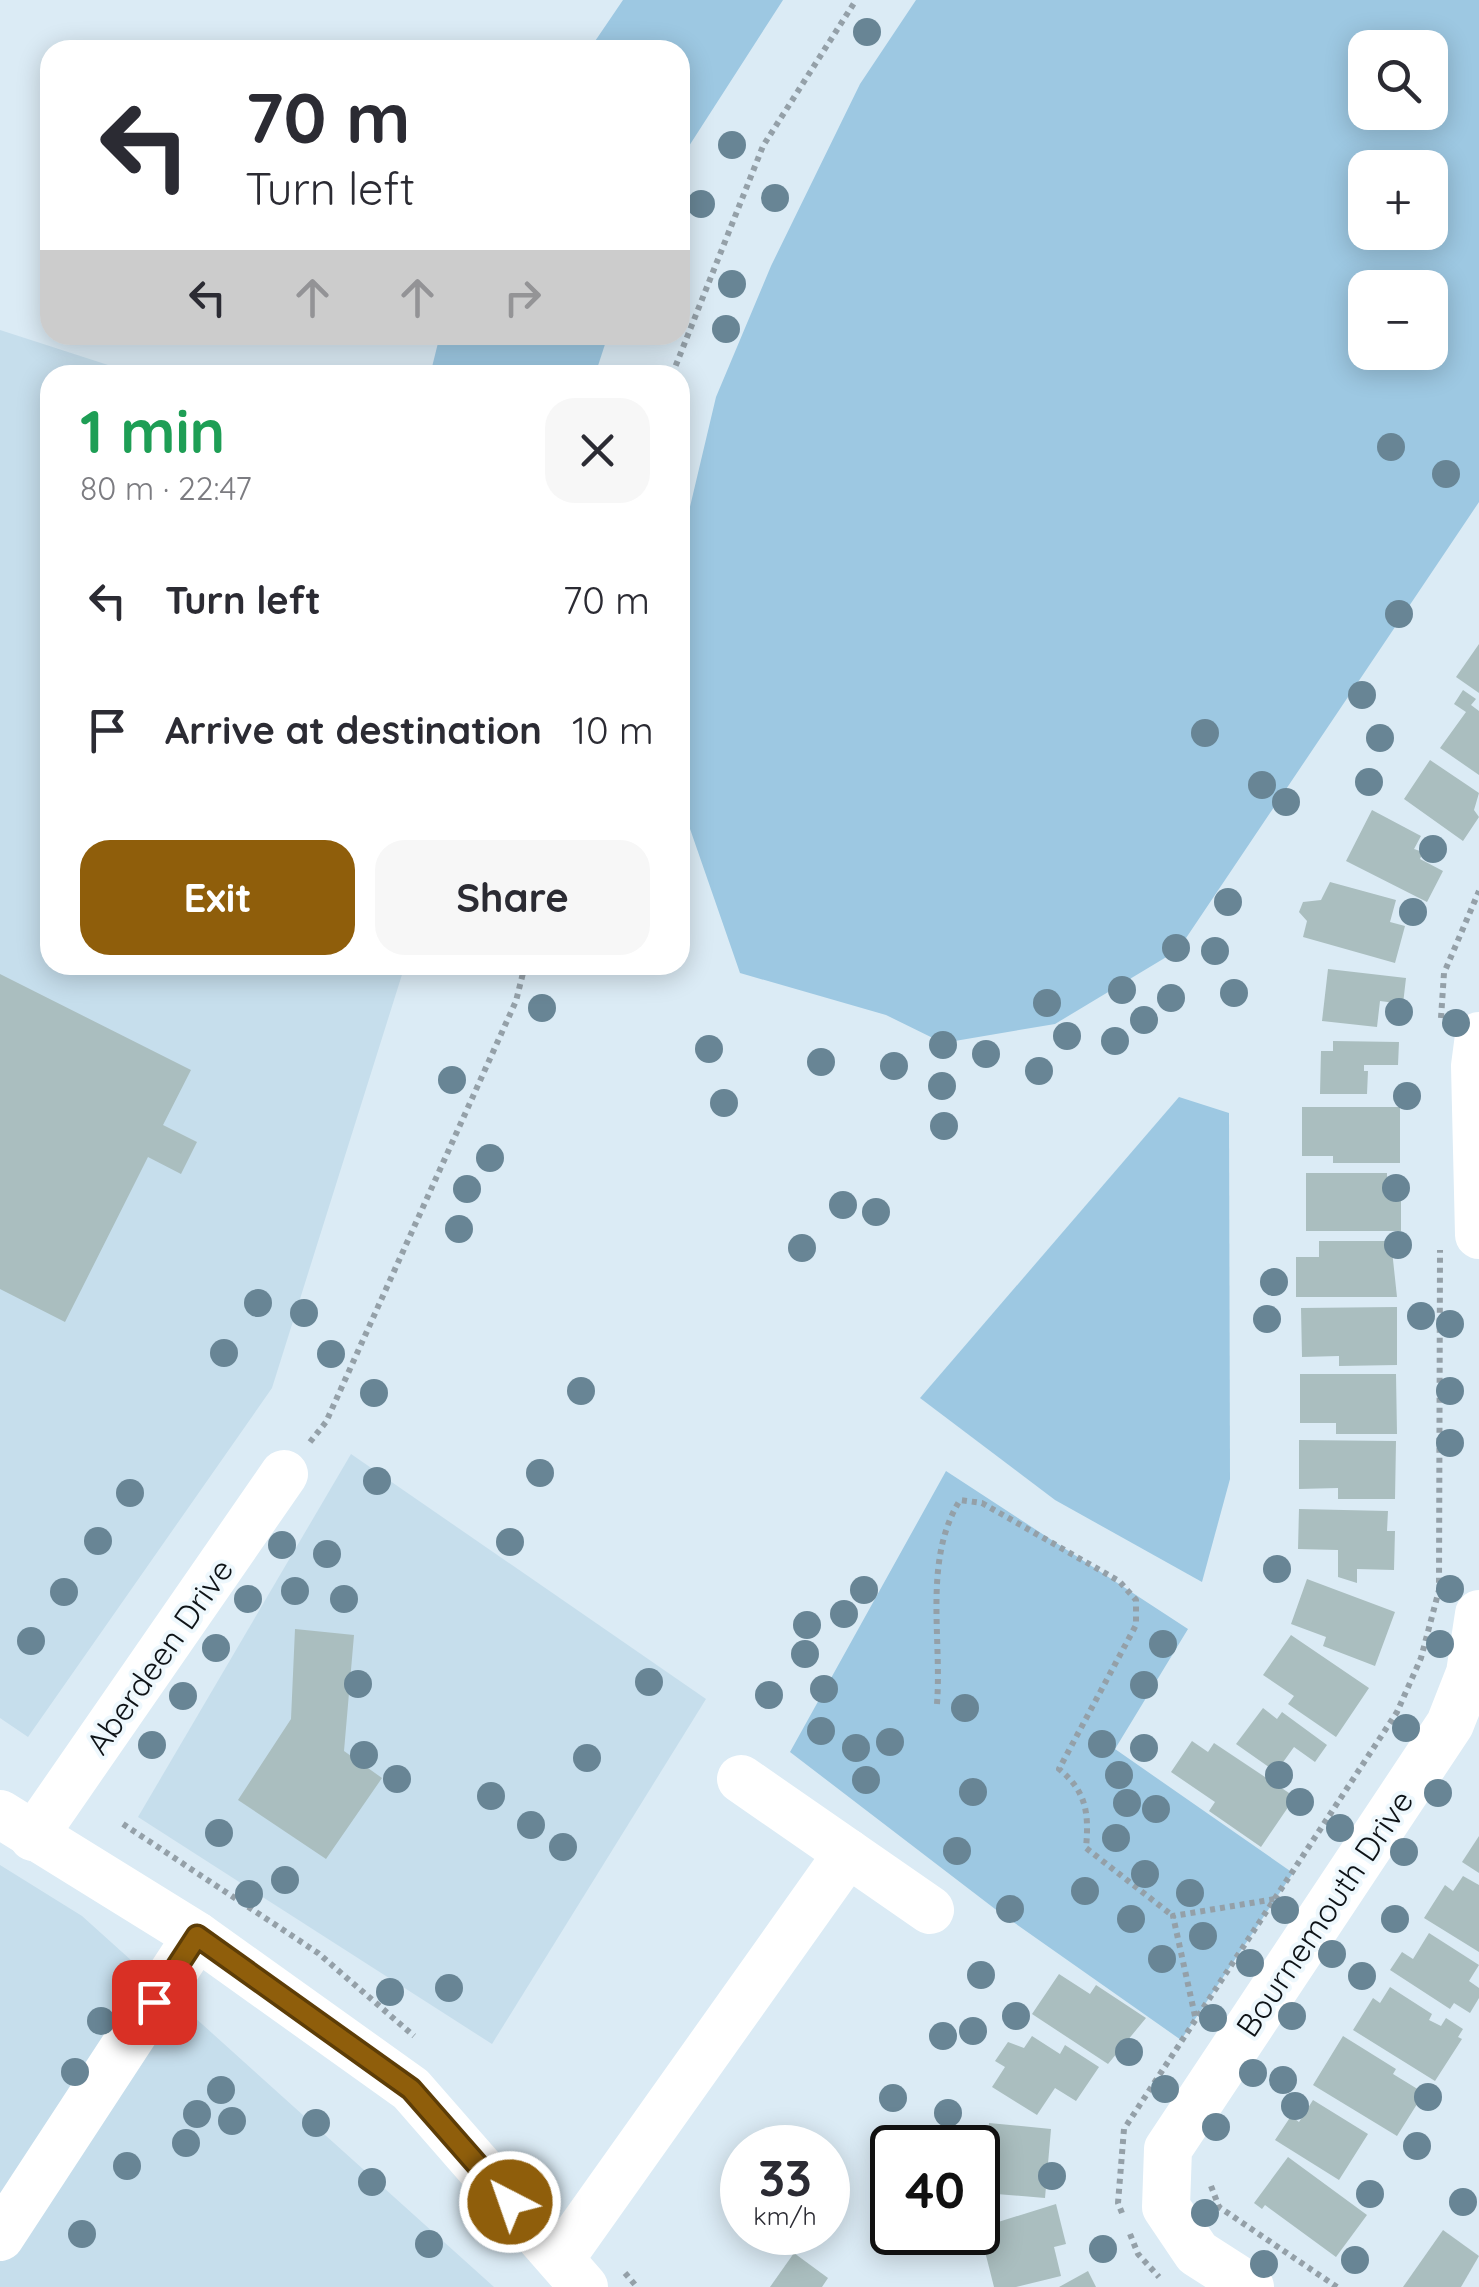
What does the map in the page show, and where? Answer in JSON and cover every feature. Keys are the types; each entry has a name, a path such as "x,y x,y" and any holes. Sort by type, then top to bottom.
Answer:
{"street":[{"path":"1459,1236 1475,1066 1460,1029"},
{"name":"Aberdeen Drive","path":"16,1826 284,1474"},
{"name":"Bournemouth Drive","path":"1250,2287 1197,2253 1166,2208 1168,2148 1450,1724 1470,1672 1479,1614"},
{"path":"740,1779 930,1910"},
{"path":"16,1826 197,1936 411,2089 572,2273 848,1854"},
{"path":"0,2237 197,1936"}],"path":[{"path":"690,330 763,146 856,0"},
{"path":"1460,1029 1444,974 1479,891"},
{"path":"284,1474 326,1422 516,1000 522,975"},
{"path":"1168,2287 1138,2254 1118,2203 1124,2129 1397,1712 1421,1658 1439,1590 1459,1236"},
{"path":"937,1704 939,1550 946,1523 960,1500 982,1502 1119,1581 1136,1600 1136,1625 1059,1769 1069,1778 1089,1812 1086,1848 1173,1916 1196,2018"},
{"path":"1173,1916 1276,1899"},
{"path":"1207,2176 1219,2207 1337,2287"}],"shaded area":[{"path":"623,0 783,0 690,144 690,40 596,40"},
{"path":"916,0 1479,0 1479,502 1178,950 1055,1024 943,1043 886,1015 740,973 690,829 690,507 716,397 771,266 860,84"},
{"path":"0,330 108,365 40,365 40,975 402,975 272,1388 28,1737 0,1718"},
{"path":"438,345 605,345 598,365 432,365"},
{"path":"1179,1097 1229,1113 1230,1479 1202,1582 1055,1500 920,1398"},
{"path":"351,1454 706,1699 492,2044 138,1817"},
{"path":"946,1471 1188,1629 1115,1749 1293,1873 1181,2040 999,1912 790,1752"},
{"path":"0,1865 82,1916 494,2287 0,2287"}],"building":[{"path":"1479,644 1479,693 1456,677"},
{"path":"1463,690 1476,699 1471,705 1479,711 1479,775 1440,748 1466,712 1454,704"},
{"path":"1430,760 1479,793 1474,810 1479,817 1463,841 1404,799"},
{"path":"1372,810 1421,836 1414,849 1423,852 1420,859 1443,871 1427,902 1346,861"},
{"path":"1330,882 1396,900 1390,922 1405,926 1395,963 1303,937 1307,921 1299,912 1303,902 1321,900"},
{"path":"1328,969 1406,978 1403,1004 1380,1001 1377,1027 1322,1021"},
{"path":"0,974 191,1070 163,1125 197,1142 181,1174 148,1157 65,1322 0,1289"},
{"path":"1333,1041 1399,1042 1398,1065 1364,1065 1364,1071 1368,1071 1367,1094 1320,1094 1321,1051 1333,1051"},
{"path":"1302,1107 1400,1107 1400,1163 1333,1163 1333,1156 1302,1156"},
{"path":"1306,1173 1387,1173 1387,1196 1401,1195 1401,1231 1306,1231"},
{"path":"1319,1241 1391,1241 1397,1297 1296,1297 1296,1257 1319,1257"},
{"path":"1397,1307 1397,1365 1339,1366 1339,1356 1302,1357 1301,1308"},
{"path":"1300,1374 1396,1374 1397,1434 1336,1434 1336,1423 1300,1423"},
{"path":"1299,1440 1396,1441 1395,1499 1338,1499 1338,1488 1299,1489"},
{"path":"1299,1509 1388,1511 1387,1531 1395,1531 1394,1570 1357,1569 1357,1583 1338,1577 1338,1550 1298,1549"},
{"path":"1307,1579 1395,1612 1375,1666 1323,1646 1326,1637 1291,1624"},
{"path":"295,1629 354,1635 344,1751 382,1778 326,1859 238,1800 291,1719"},
{"path":"1291,1635 1369,1688 1336,1737 1288,1704 1294,1696 1263,1675"},
{"path":"1263,1708 1277,1719 1282,1712 1327,1745 1315,1762 1294,1747 1276,1772 1236,1744"},
{"path":"1192,1741 1208,1752 1214,1743 1295,1797 1261,1847 1209,1811 1215,1802 1171,1772"},
{"path":"1479,1836 1479,1873 1462,1862"},
{"path":"1463,1876 1479,1885 1479,1952 1424,1918 1445,1885 1453,1891"},
{"path":"1429,1933 1479,1965 1469,1981 1479,1988 1479,1998 1470,2013 1454,2003 1450,2009 1390,1970 1402,1952 1413,1959"},
{"path":"1059,1974 1090,1994 1096,1985 1146,2018 1108,2064 1032,2014"},
{"path":"1390,1987 1432,2014 1429,2020 1441,2026 1446,2018 1463,2029 1458,2037 1462,2039 1435,2081 1353,2030 1373,1998 1380,2003"},
{"path":"1032,2036 1060,2054 1065,2045 1099,2067 1076,2101 1055,2088 1037,2115 992,2087 1005,2067 995,2061 1008,2042 1024,2048"},
{"path":"1343,2036 1396,2069 1393,2074 1424,2093 1397,2136 1313,2085"},
{"path":"1313,2100 1368,2134 1339,2180 1275,2140 1291,2116 1299,2122"},
{"path":"989,2123 1051,2129 1045,2198 1000,2194 1000,2125"},
{"path":"1288,2157 1367,2215 1336,2257 1265,2205 1262,2209 1254,2203"},
{"path":"1056,2204 1066,2244 1054,2247 1061,2276 1016,2287 994,2287 986,2255 1000,2255 1000,2221"},
{"path":"1443,2230 1479,2256 1461,2287 1403,2287"},
{"path":"793,2255 828,2278 822,2287 770,2287"},
{"path":"1088,2271 1096,2287 1059,2287"}],"route":[{"path":"154,2002 197,1936 411,2089 510,2202"}]}
